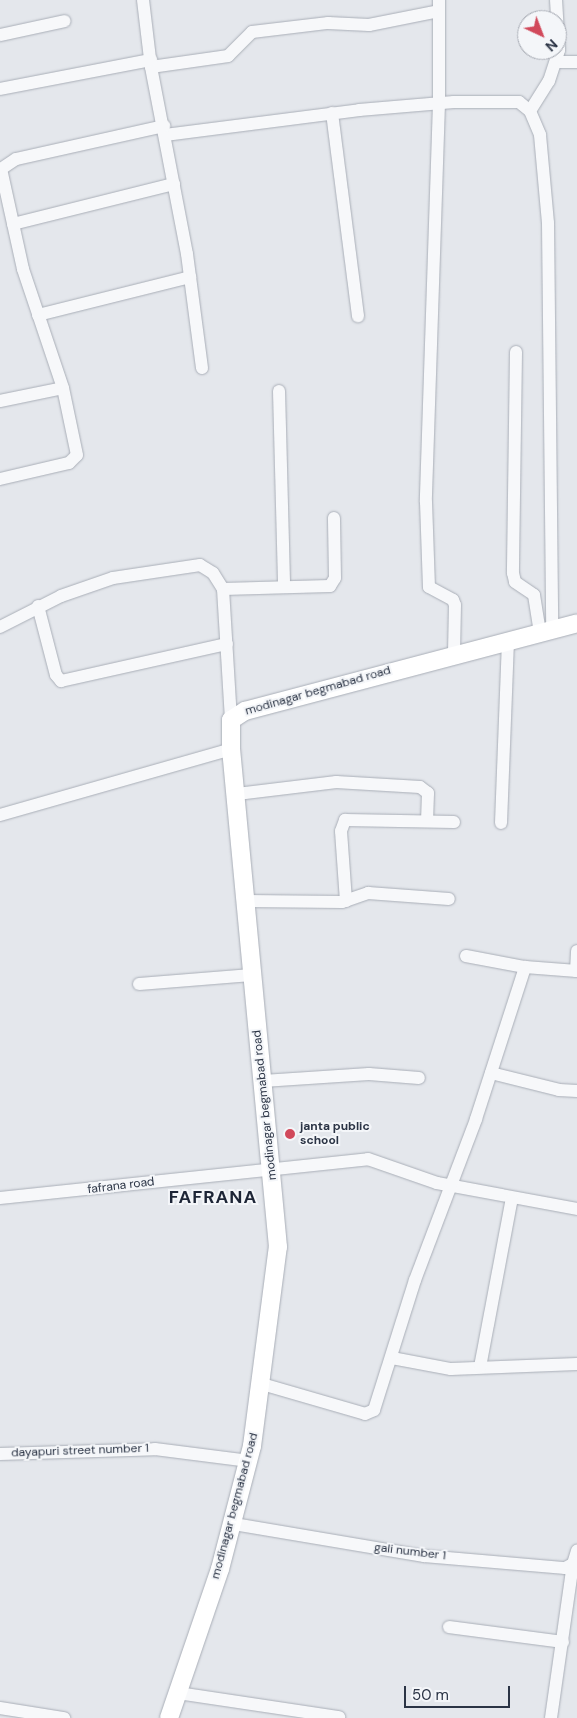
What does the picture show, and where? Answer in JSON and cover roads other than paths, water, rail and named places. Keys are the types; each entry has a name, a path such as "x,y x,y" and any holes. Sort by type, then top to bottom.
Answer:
{"street":[{"path":"143,0 151,64 190,277 202,368"},
{"path":"530,111 556,62 559,50 556,0"},
{"path":"0,88 151,64 228,56 252,32 328,23 369,25 439,6 439,103 426,502 430,587 453,600 461,653"},
{"path":"0,35 65,21"},
{"path":"556,62 577,62"},
{"path":"0,479 75,460 77,448 63,388 38,315 2,189 1,169 16,159 164,130 439,103 519,102 530,111 540,135 548,223 546,631"},
{"path":"332,113 358,316"},
{"path":"13,224 174,184"},
{"path":"38,315 190,277"},
{"path":"516,352 513,573 515,582 534,595 546,631"},
{"path":"0,402 63,388"},
{"path":"279,391 284,586"},
{"path":"223,589 333,584 334,518"},
{"path":"0,627 38,606 113,578 190,564 208,569 223,589 231,720"},
{"path":"38,606 56,675 61,681 227,644"},
{"name":"modinagar begmabad road","path":"169,1718 234,1524 249,1461 262,1384 278,1247 237,794 231,749 231,720 245,711 577,623"},
{"path":"501,823 508,641"},
{"path":"0,815 231,749"},
{"path":"237,794 336,782 420,787 428,792 427,821"},
{"path":"346,900 343,822 349,819 454,822"},
{"path":"246,901 346,900 368,892 448,899"},
{"path":"466,956 525,967 576,971 577,951"},
{"path":"262,1384 304,1398 369,1414 374,1410 392,1358 415,1280 452,1187 525,967"},
{"path":"139,984 252,975"},
{"path":"491,1073 577,1087"},
{"path":"263,1081 369,1074 419,1078"},
{"name":"fafrana road","path":"0,1198 206,1175 272,1171 368,1159 452,1187 577,1210"},
{"path":"480,1367 512,1198"},
{"path":"392,1358 452,1369 577,1364"},
{"name":"dayapuri street number 1","path":"0,1454 156,1449 249,1461"},
{"name":"gali number 1","path":"234,1524 424,1556 565,1568 576,1556"},
{"path":"551,1718 576,1556"},
{"path":"449,1627 563,1642"},
{"path":"178,1693 338,1717"},
{"path":"0,1708 64,1718"}],"place":[{"name":"janta public school","path":"290,1134"}],"district":[{"name":"FAFRANA","path":"213,1197"}]}
